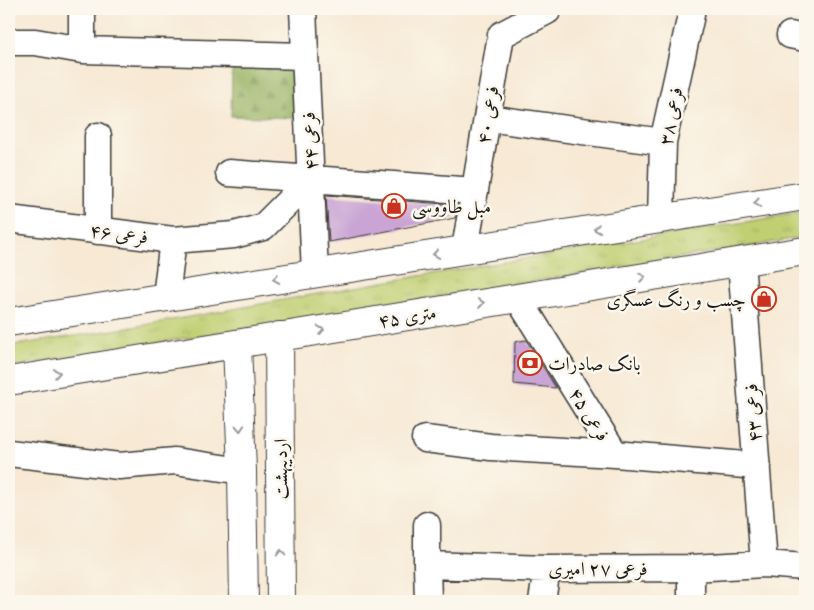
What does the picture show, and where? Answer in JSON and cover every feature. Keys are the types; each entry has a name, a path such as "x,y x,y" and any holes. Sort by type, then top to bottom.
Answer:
{"main road":[{"path":"9,322 805,196"},
{"name":"۴۵ متری","path":"9,381 805,251"},
{"name":"اردیبهشت","path":"279,336 281,601"},
{"name":"اردیبهشت","path":"237,344 242,471 244,601"},
{"path":"238,391 280,388"}],"street":[{"name":"فرعی ۴۴","path":"303,9 315,273"},
{"name":"فرعی ۴۰","path":"466,250 501,35 547,11 547,9"},
{"path":"82,14 82,50"},
{"name":"فرعی ۳۸","path":"661,219 663,142 691,15"},
{"path":"9,42 35,42 82,50 305,56"},
{"path":"487,118 663,142"},
{"path":"98,136 98,231"},
{"path":"229,173 475,191"},
{"path":"173,240 234,235 263,227 311,179"},
{"name":"فرعی ۴۶","path":"9,219 173,240 166,297"},
{"name":"فرعی ۴۳","path":"741,261 764,564"},
{"name":"فرعی ۴۵","path":"518,298 616,454"},
{"path":"425,438 491,447 616,454 757,466"},
{"path":"9,453 118,466 175,461 242,471"},
{"path":"427,524 428,601"},
{"name":"فرعی ۲۷ امیری","path":"427,565 547,569 691,568 764,564 805,567"},
{"path":"691,568 691,601"},
{"path":"542,601 547,569"}],"green space":[{"path":"232,66 297,68 296,118 231,116"},
{"path":"805,212 805,237 9,367 9,346 133,327 383,282"}],"building":[{"name":"مبل طاووسی","path":"326,195 457,205 455,218 329,242"},
{"name":"بانک صادرات","path":"526,340 556,388 514,384 515,342"}],"place":[{"name":"مبل طاووسی","path":"394,206"},
{"name":"چسب و رنگ عسگری","path":"764,299"},
{"name":"بانک صادرات","path":"530,363"}]}
